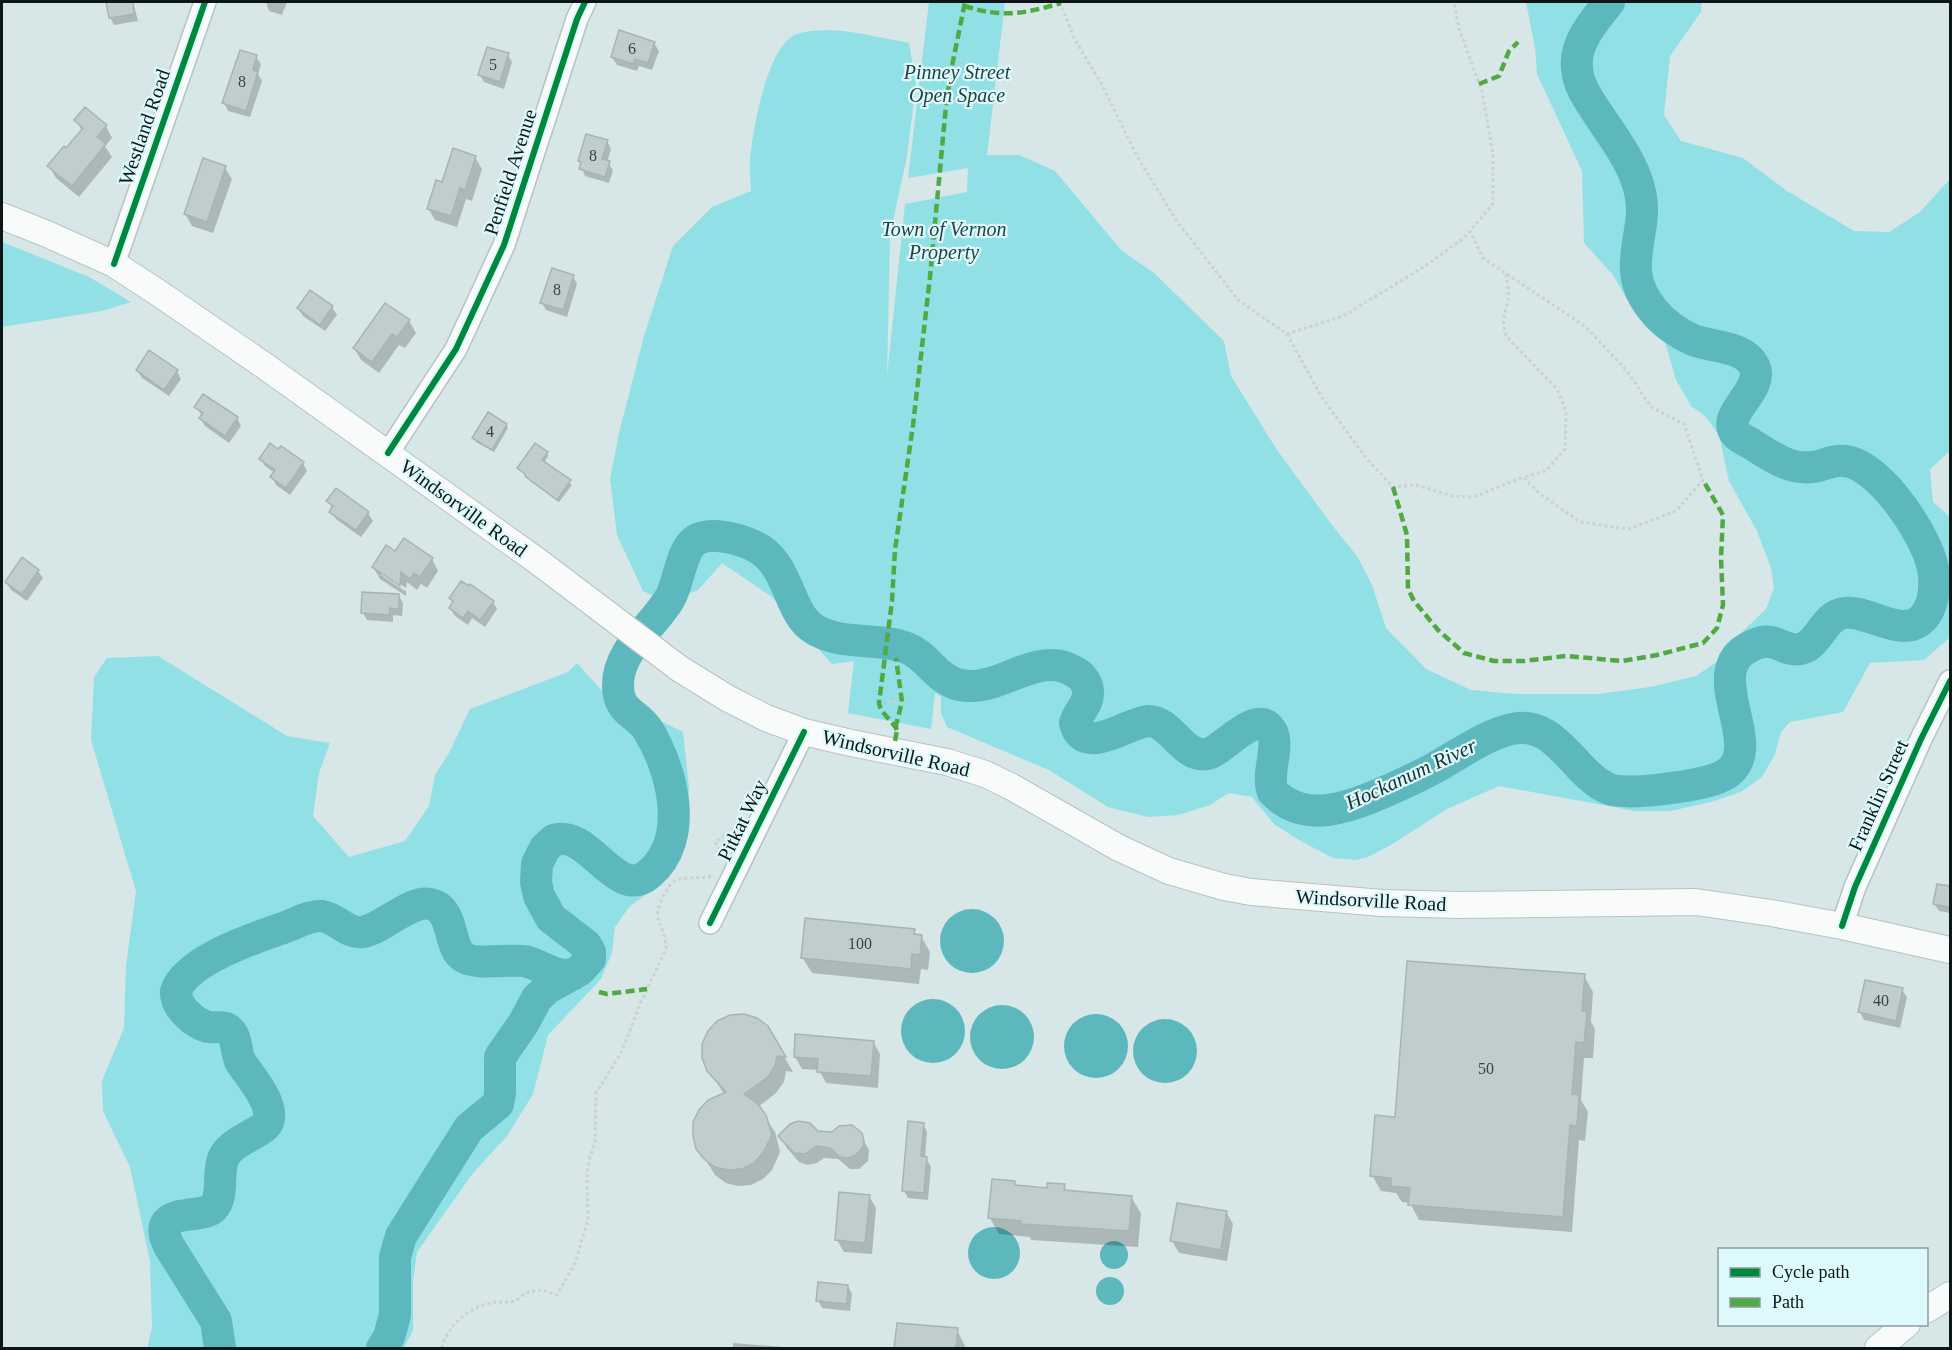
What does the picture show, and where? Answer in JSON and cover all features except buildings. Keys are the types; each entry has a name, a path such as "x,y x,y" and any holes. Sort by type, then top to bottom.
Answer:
{"main road":[{"name":"Windsorville Road","path":"2,216 57,237 114,264 252,357 388,453 536,560 654,650 727,698 766,718 804,732 947,762 985,774 1119,848 1169,870 1224,887 1251,892 1382,903 1460,905 1696,902 1842,926 1950,950"},
{"path":"1928,1309 1950,1295"},
{"path":"1878,1348 1905,1326"}],"street":[{"name":"Westland Road","path":"114,264 205,2"},
{"name":"Penfield Avenue","path":"388,453 456,349 504,245 577,19 585,2"},
{"name":"Franklin Street","path":"1842,926 1860,877 1921,739 1950,681"},
{"name":"Pitkat Way","path":"710,922 804,732"}],"path":[{"path":"1060,2 1075,40 1102,85 1137,156 1176,220 1238,300 1287,334 1321,396 1366,458 1393,487 1416,485 1453,496 1474,497 1523,477 1546,471 1565,449 1566,411 1557,389 1506,336 1503,320 1509,297 1506,274"},
{"path":"1287,334 1343,316 1422,268 1464,238 1492,204 1493,154 1482,91 1459,29 1454,2"},
{"path":"1470,231 1483,258 1586,327 1627,371 1651,407 1684,424 1703,480 1676,511 1629,529 1580,522 1539,493 1523,477"},
{"path":"887,701 902,702"},
{"path":"722,862 723,855 715,842 735,829 745,814 759,822"},
{"path":"442,1348 444,1338 450,1328 476,1309 490,1303 510,1302 532,1289 557,1295 574,1263 588,1220 587,1177 589,1160 595,1143 596,1093 621,1053 641,1002 666,950 666,941 657,917 662,898 675,881 705,879 718,870"}],"green space":[{"path":"929,2 1005,2 987,155 1019,155 1055,171 1122,251 1154,273 1224,341 1231,376 1277,450 1357,556 1372,585 1386,628 1426,669 1471,690 1516,694 1598,694 1650,687 1696,676 1721,659 1737,637 1766,609 1774,588 1771,568 1757,531 1729,481 1719,435 1705,416 1691,406 1676,380 1664,339 1627,299 1613,275 1584,243 1582,171 1537,74 1535,48 1526,2 1702,2 1701,12 1670,56 1664,115 1681,141 1743,158 1787,191 1854,231 1889,232 1920,212 1950,179 1950,451 1930,469 1933,502 1950,517 1950,630 1948,639 1924,660 1870,663 1843,712 1790,722 1781,732 1775,754 1762,777 1741,792 1711,802 1670,811 1635,811 1499,786 1447,809 1389,846 1356,860 1333,858 1299,840 1274,824 1252,797 1229,793 1210,805 1178,815 1148,817 1108,807 1049,770 947,727 941,713 941,697 935,693 931,729 848,713 854,661 832,664 772,597 722,563 698,590 667,602 643,591 617,535 610,479 619,433 644,336 673,246 712,207 751,191 750,159 754,128 764,88 779,52 789,39 800,33 841,31 909,43 916,85 907,156 890,235 887,376 905,204 967,192 968,168 908,178"},
{"path":"2,242 89,277 131,302 102,311 2,327"},
{"path":"158,656 287,736 330,743 319,773 313,816 349,857 405,841 429,806 435,775 449,753 470,709 568,672 577,663 605,694 683,732 689,788 687,824 672,857 652,890 630,906 615,927 612,953 601,979 548,1035 533,1094 507,1136 473,1173 417,1252 413,1281 413,1330 404,1348 147,1348 152,1328 150,1261 130,1167 103,1111 102,1081 124,1028 126,966 136,891 91,740 94,677 107,658"}],"shaded area":[{"path":"966,909 978,909 995,918 1002,929 1004,941 1002,953 995,964 978,973 966,973 954,968 945,959 940,947 940,935 945,923 954,914"},
{"path":"927,999 939,999 956,1008 963,1019 965,1031 963,1043 956,1054 939,1063 927,1063 915,1058 906,1049 901,1037 901,1025 906,1013 915,1004"},
{"path":"996,1005 1008,1005 1025,1014 1032,1025 1034,1037 1032,1049 1025,1060 1008,1069 996,1069 984,1064 975,1055 970,1043 970,1031 975,1019 984,1010"},
{"path":"1090,1014 1102,1014 1119,1023 1126,1034 1128,1046 1126,1058 1119,1069 1102,1078 1090,1078 1078,1073 1069,1064 1064,1052 1064,1040 1069,1028 1078,1019"},
{"path":"1159,1019 1171,1019 1188,1028 1195,1039 1197,1051 1195,1063 1188,1074 1171,1083 1159,1083 1147,1078 1138,1069 1133,1057 1133,1045 1138,1033 1147,1024"},
{"path":"994,1227 1008,1231 1016,1239 1020,1253 1016,1267 1008,1275 994,1279 980,1275 972,1267 968,1253 972,1239 980,1231"},
{"path":"1114,1241 1124,1245 1128,1255 1124,1265 1114,1269 1104,1265 1100,1255 1104,1245"},
{"path":"1110,1277 1120,1281 1124,1291 1120,1301 1110,1305 1100,1301 1096,1291 1100,1281"}],"waterway":[{"name":"Hockanum River","path":"382,1348 389,1337 395,1315 395,1257 401,1236 469,1128 498,1104 500,1057 523,1024 537,998 548,988 580,970 590,959 590,952 586,945 551,918 539,896 536,882 537,864 545,848 554,840 567,839 579,844 625,879 637,880 649,874 662,859 670,842 673,823 670,783 657,746 648,730 621,702 618,687 619,673 630,650 670,598 691,544 702,537 717,536 741,541 766,554 782,575 798,611 814,629 836,638 907,648 920,656 941,676 956,684 983,685 1022,671 1048,665 1062,666 1075,672 1084,680 1088,689 1087,700 1075,723 1080,733 1087,738 1107,736 1148,721 1164,727 1191,751 1207,754 1238,733 1256,724 1264,724 1270,729 1274,742 1271,777 1273,792 1284,801 1309,810 1335,809 1375,796 1421,775 1482,740 1512,729 1528,728 1541,732 1553,740 1585,772 1609,789 1619,791 1663,789 1718,778 1734,766 1740,750 1739,731 1730,689 1731,670 1739,654 1765,642 1800,649 1812,642 1831,619 1844,613 1864,615 1885,623 1906,626 1916,624 1924,617 1930,608 1934,592 1931,562 1915,526 1888,490 1859,465 1841,461 1812,467 1795,466 1772,457 1737,435 1732,426 1733,418 1754,384 1756,375 1750,359 1727,348 1693,340 1676,331 1657,315 1642,294 1637,279 1636,264 1642,204 1639,188 1627,159 1584,92 1577,68 1582,41 1609,2"},
{"name":"Hockanum River","path":"220,1348 216,1321 169,1246 165,1233 166,1224 179,1216 213,1208 219,1197 221,1168 225,1155 235,1144 265,1126 269,1115 265,1098 240,1061 234,1037 230,1031 223,1027 203,1025 191,1018 179,1003 176,991 193,969 223,952 307,918 327,917 347,929 363,932 414,906 430,904 443,912 454,944 462,956 467,959 524,961 560,975 572,975"}],"marked path":[{"path":"897,730 879,703 892,601 895,550 913,425 930,277 946,105 965,2"},
{"path":"964,6 990,12 1013,13 1061,3"},
{"path":"1479,84 1499,76 1509,51 1518,42"},
{"path":"1393,487 1407,535 1408,589 1414,601 1438,630 1464,653 1494,661 1524,661 1566,656 1622,661 1703,643 1717,628 1723,605 1721,558 1723,515 1703,480"},
{"path":"895,741 896,725 902,702 896,658"},
{"path":"599,992 607,994 647,989"}],"cycle path":[{"path":"114,264 205,2"},
{"path":"388,453 456,349 504,245 577,19 585,2"},
{"path":"1842,926 1855,887 1921,739 1950,681"},
{"path":"710,923 804,732"}],"park label":[{"name":"Pinney Street Open Space","path":"957,84"},
{"name":"Town of Vernon Property","path":"944,240"}]}
